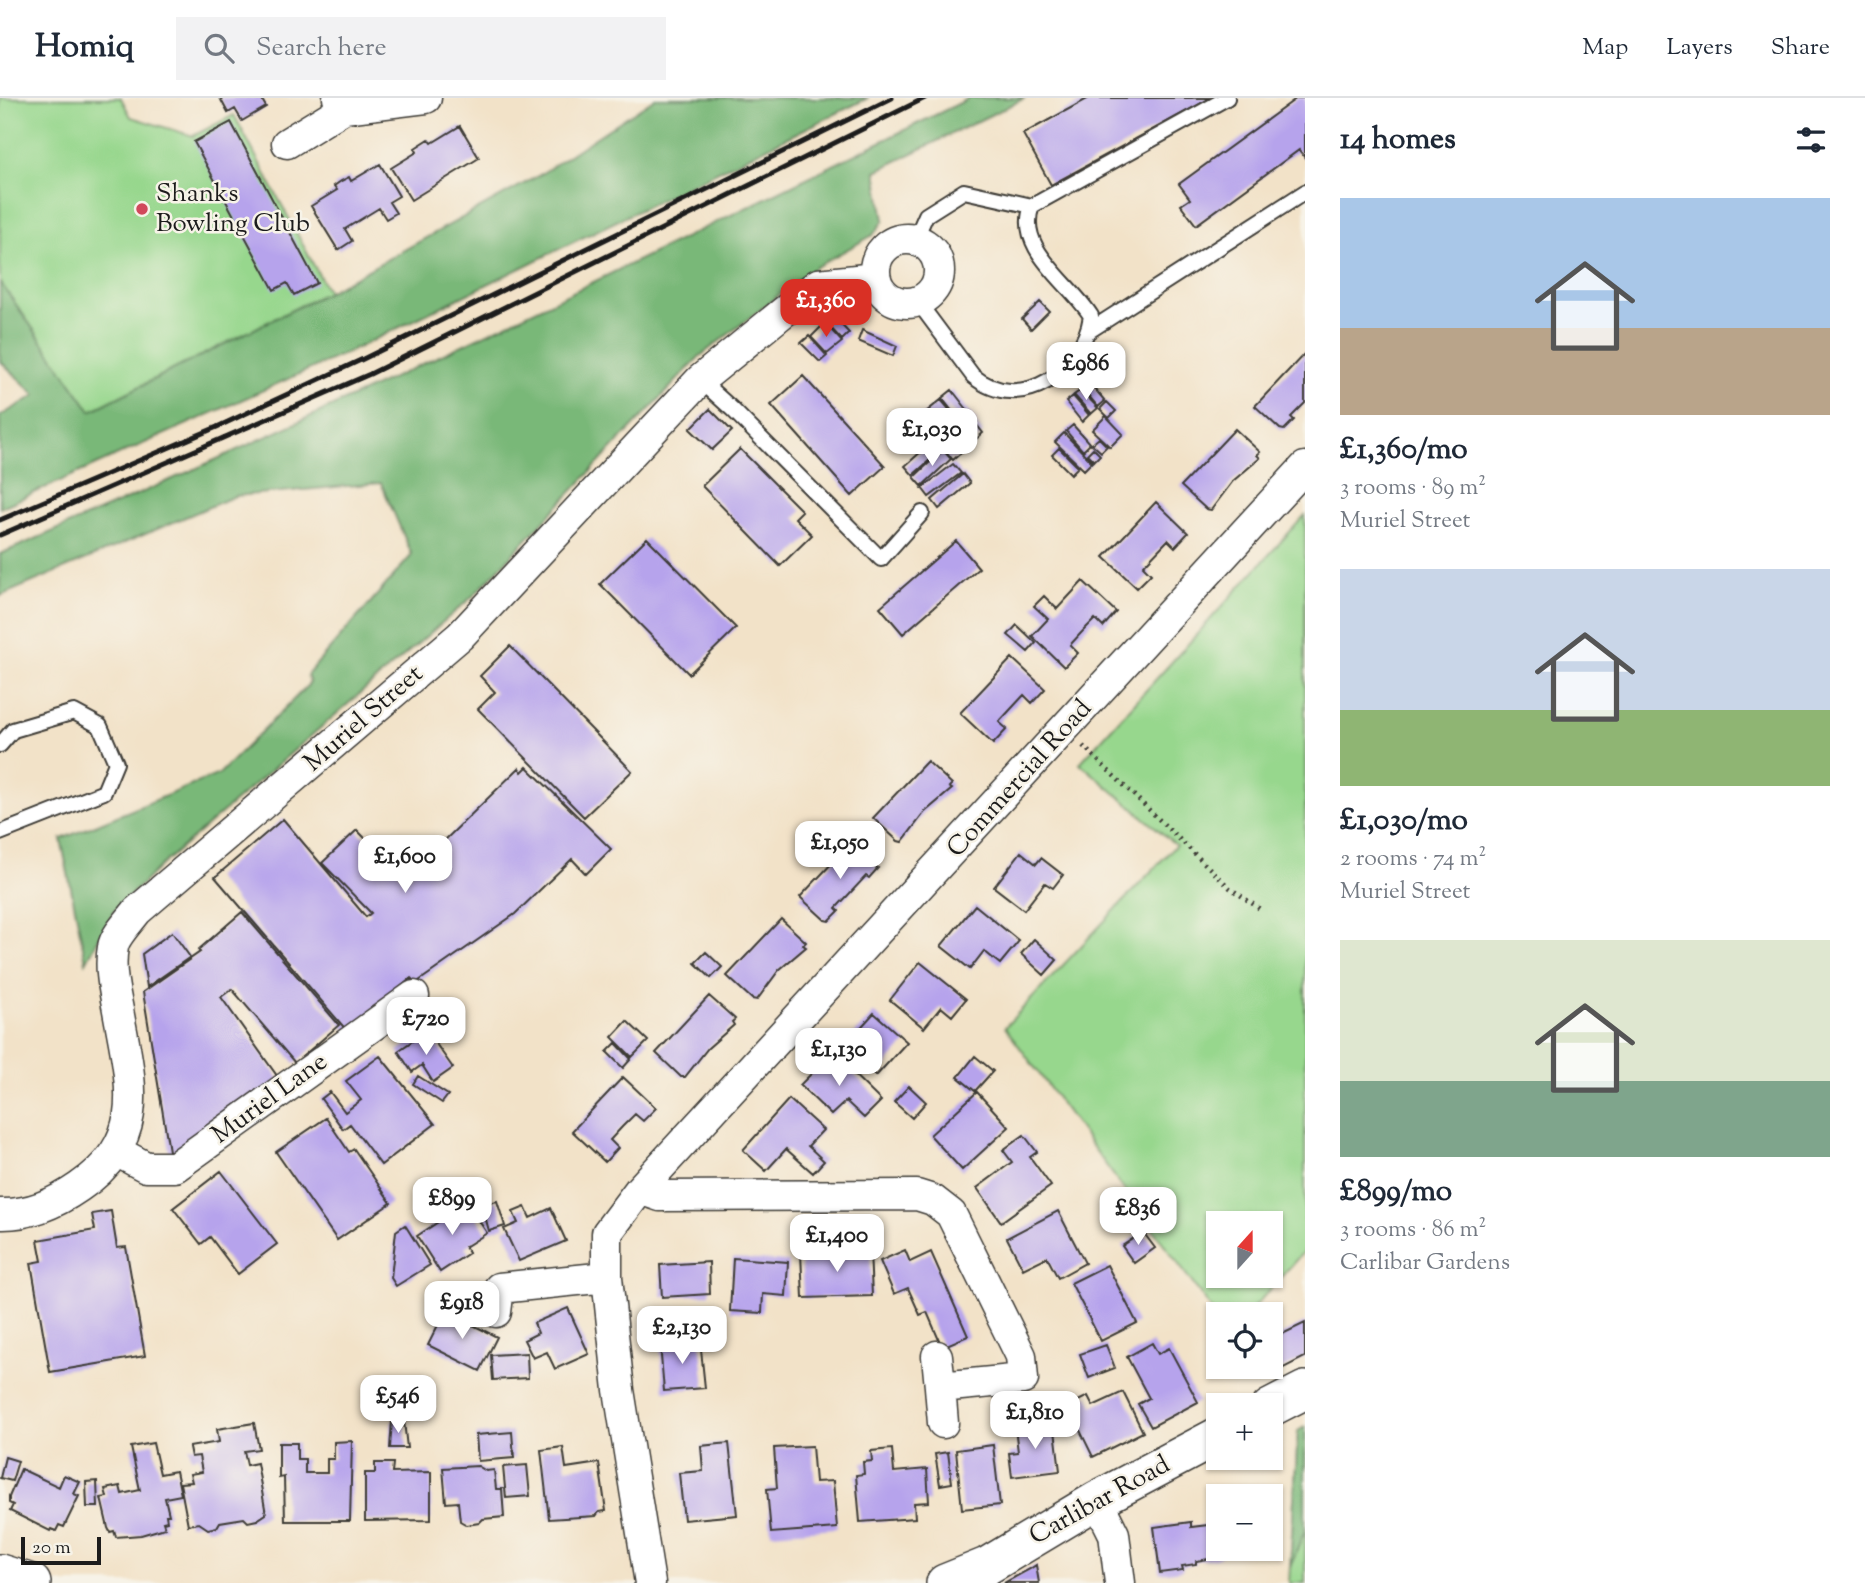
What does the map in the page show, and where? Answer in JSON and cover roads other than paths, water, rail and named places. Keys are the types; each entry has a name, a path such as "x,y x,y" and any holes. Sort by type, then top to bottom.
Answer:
{"street":[{"path":"287,143 341,103 426,98"},
{"path":"898,240 915,240 929,248 938,261 939,278 931,292 918,302 891,300 880,290 875,278 876,262 884,248 898,240"},
{"name":"Muriel Street","path":"0,1214 15,1214 44,1206 71,1193 101,1172 118,1152 129,1123 127,1058 112,980 113,944 137,911 460,636 700,380 818,284 875,278"},
{"name":"Commercial Road","path":"650,1583 620,1390 607,1277 607,1233 640,1189 1305,467"},
{"name":"Muriel Lane","path":"118,1152 146,1167 175,1167 414,996"},
{"path":"640,1189 660,1196 917,1195 933,1200 951,1214 1025,1369 1023,1379 940,1387"},
{"path":"496,1311 499,1288 607,1277"},
{"path":"937,1356 943,1423"},
{"path":"1283,1401 1305,1390"},
{"name":"Carlibar Road","path":"944,1583 987,1566 1097,1500 1206,1442"},
{"path":"1097,1500 1114,1534 1120,1583"},
{"path":"0,1573 32,1583"}],"lane":[{"path":"918,302 973,376 984,385 999,389 1033,390 1054,377 1077,354 1089,331 1091,316 1084,304 1033,245 1027,219 1032,206 1227,98"},
{"path":"915,240 926,215 964,191 1032,206"},
{"path":"1089,331 1305,192"},
{"path":"700,380 881,559 922,513"},
{"path":"0,745 13,730 74,712 100,726 116,763 104,792 0,833"}],"railway":[{"path":"0,520 217,427 363,359 892,98"},
{"path":"0,535 370,374 925,98"}],"place":[{"name":"Shanks Bowling Club","path":"142,209"}]}
